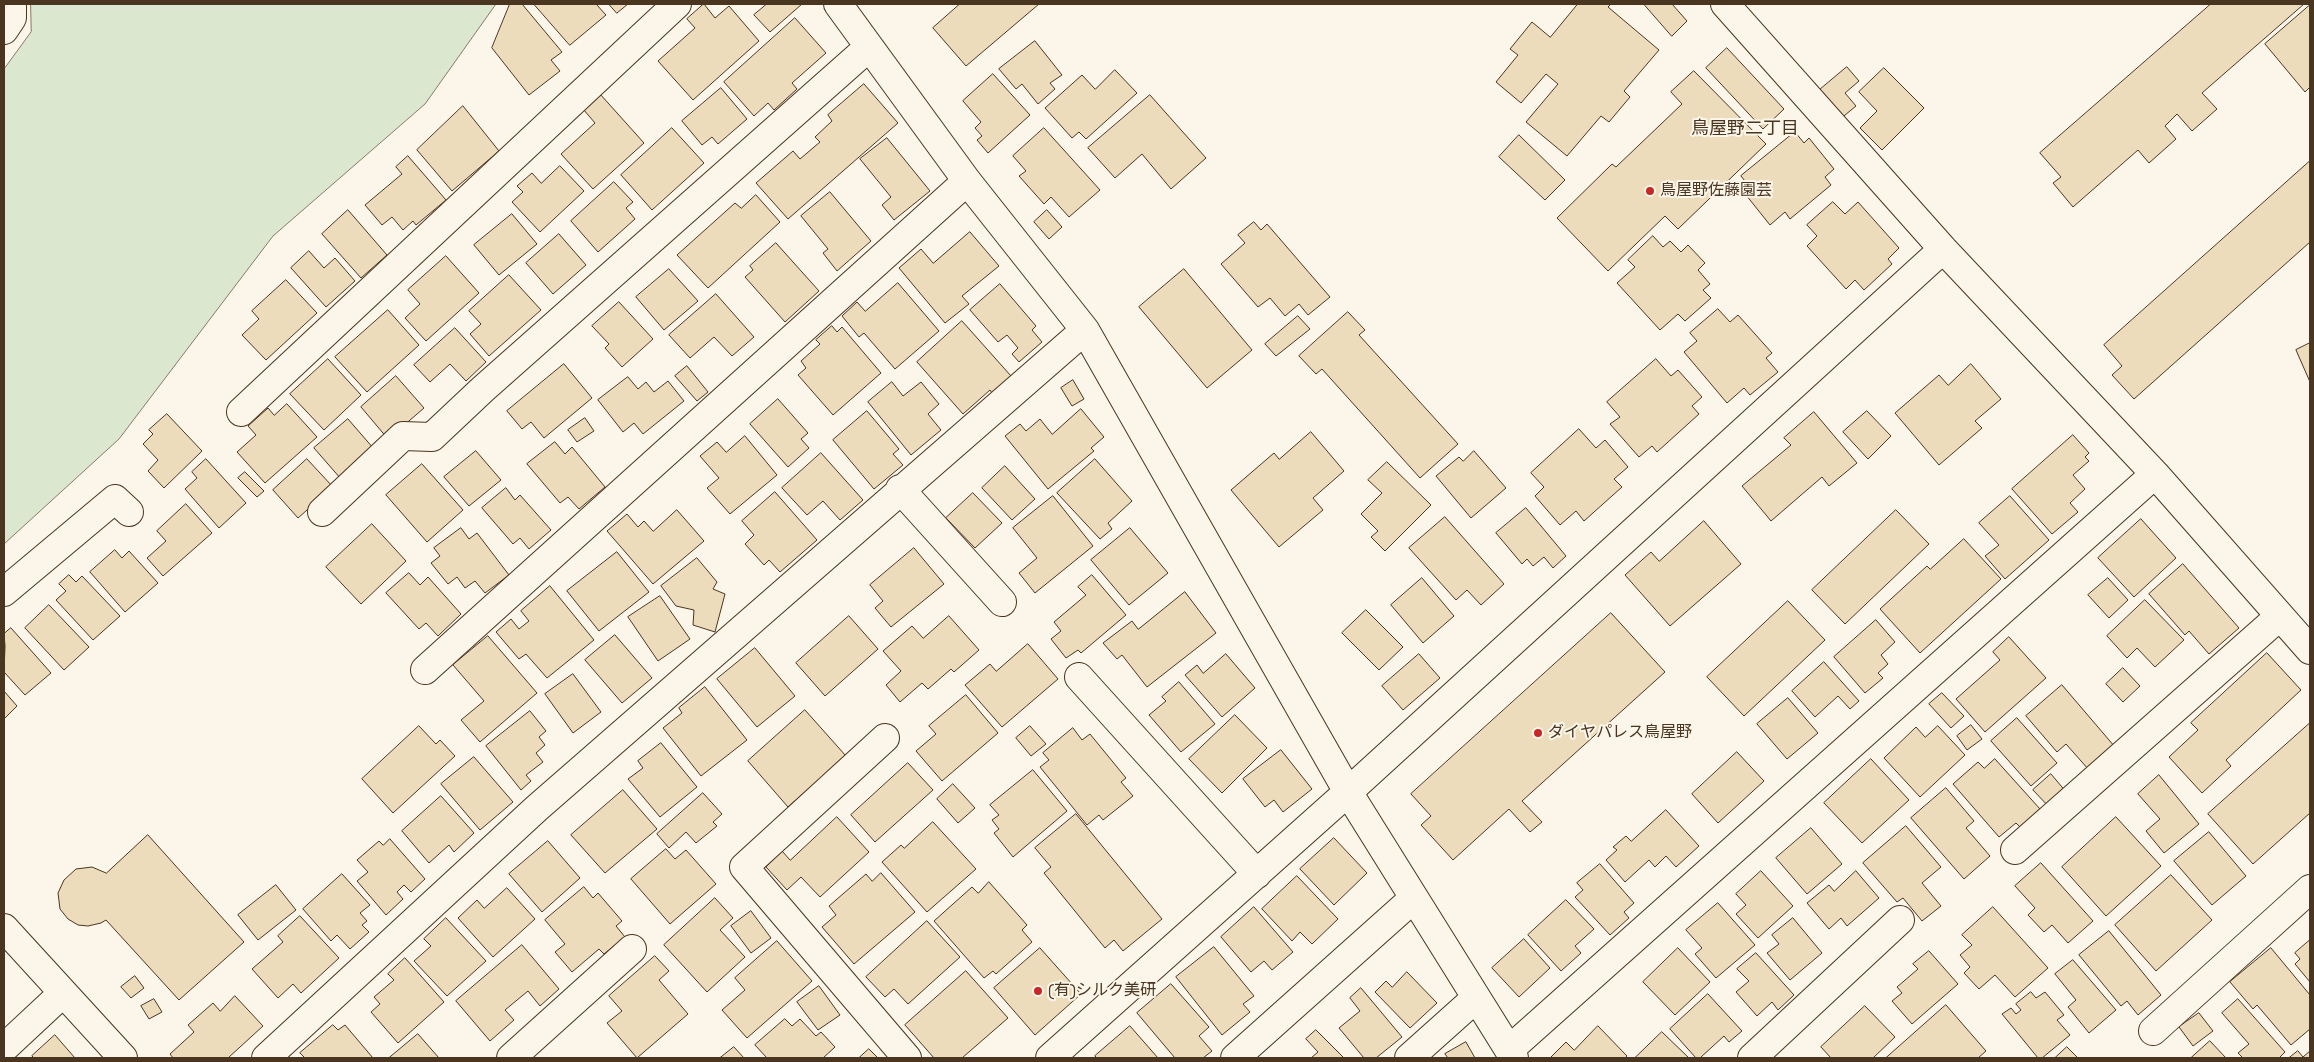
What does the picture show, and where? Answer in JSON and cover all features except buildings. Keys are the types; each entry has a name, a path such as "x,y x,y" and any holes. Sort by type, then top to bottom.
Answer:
{"street":[{"path":"4,30 12,18 12,4"},
{"path":"241,412 677,4"},
{"path":"838,4 967,181 1085,330 1348,792 1511,1054 2155,474"},
{"path":"1734,7 1943,249 2155,474 2310,650"},
{"path":"322,512 403,436 432,438 491,382 869,47"},
{"path":"425,670 967,181"},
{"path":"1050,1058 1348,792 1943,249"},
{"path":"266,1058 537,808 900,489 1085,330"},
{"path":"900,489 1002,602"},
{"path":"4,592 115,499 129,512"},
{"path":"2015,850 2280,616"},
{"path":"1079,677 1256,874"},
{"path":"884,738 744,867 907,1058"},
{"path":"2153,1031 2310,889"},
{"path":"1235,1058 1414,898"},
{"path":"1752,1058 1900,920"},
{"path":"4,928 123,1058"},
{"path":"511,1058 632,949"},
{"path":"4,1048 63,993"},
{"path":"1409,1058 1476,998"}],"green space":[{"path":"31,4 496,4 425,104 273,236 119,439 4,544 4,69 31,32"}],"place":[{"name":"鳥屋野佐藤園芸","path":"1650,191"},
{"name":"ダイヤパレス鳥屋野","path":"1538,733"},
{"name":"(有)シルク美研","path":"1038,991"}],"district":[{"name":"鳥屋野二丁目","path":"1745,129"}]}
